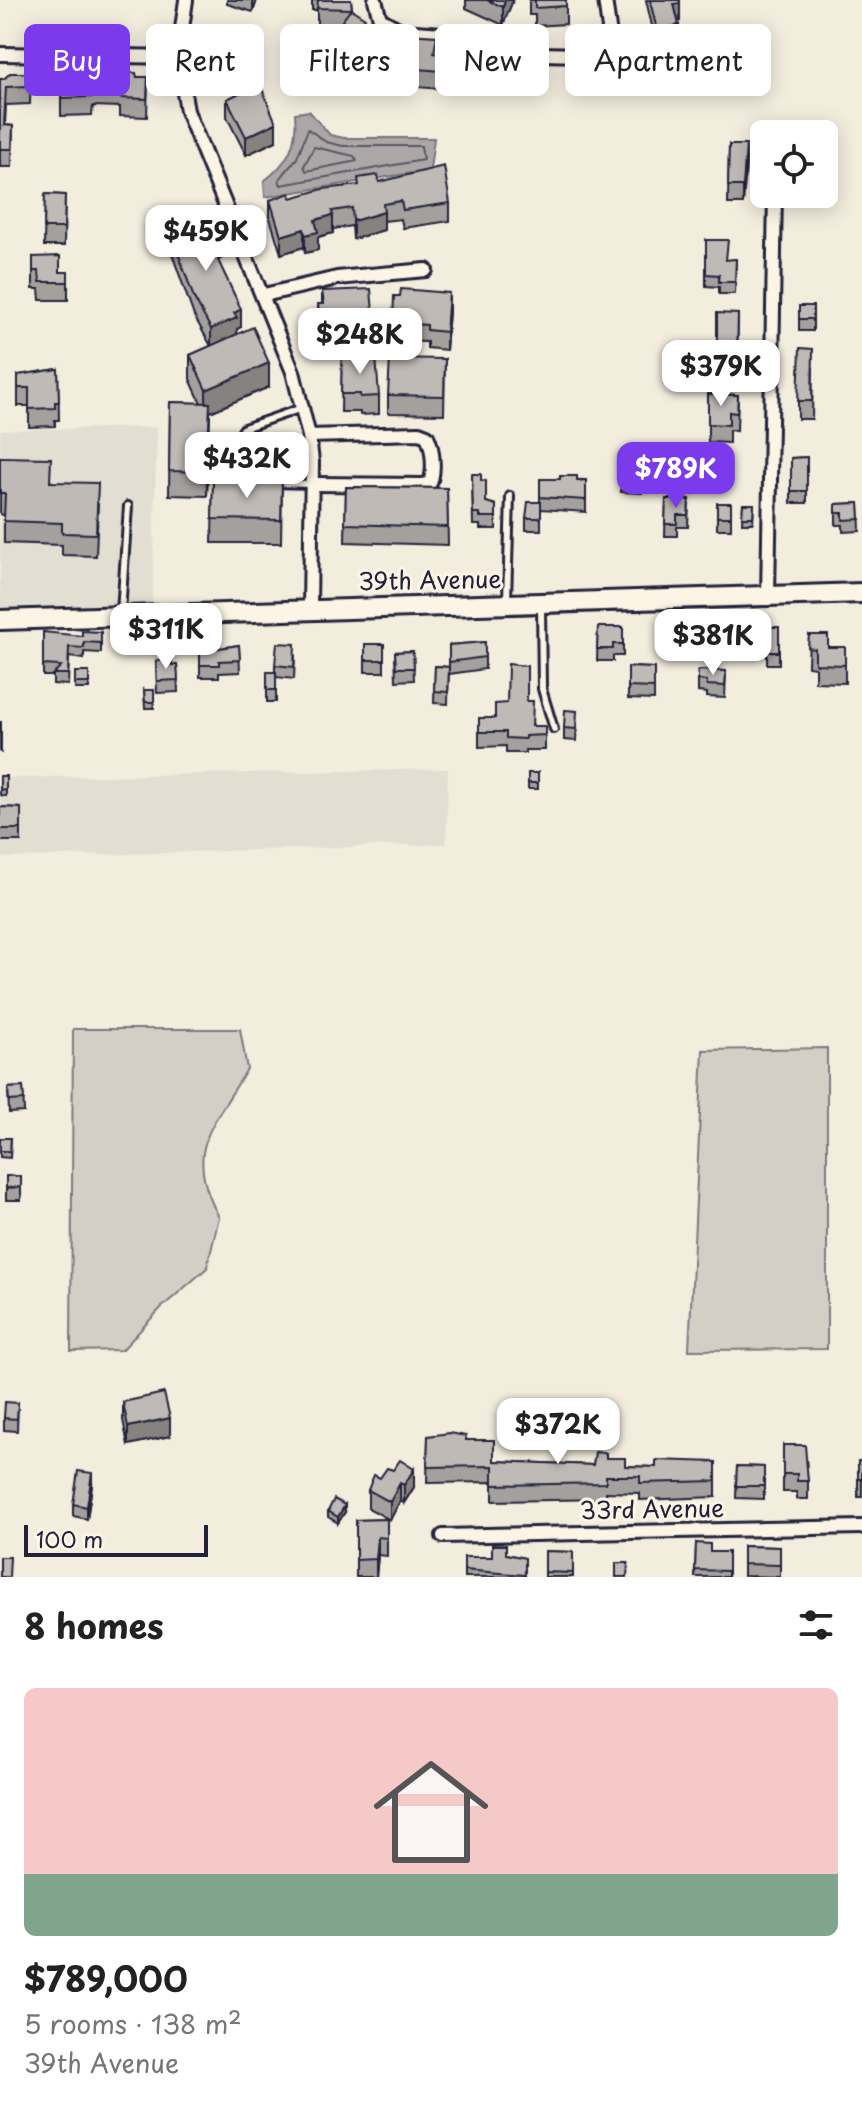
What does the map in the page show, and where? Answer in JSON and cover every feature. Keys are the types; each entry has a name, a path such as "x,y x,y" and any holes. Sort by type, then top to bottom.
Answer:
{"main road":[{"name":"39th Avenue","path":"0,620 862,593"}],"street":[{"path":"183,24 186,0"},
{"path":"375,0 380,19 391,27 442,34 498,53 582,55 612,50 605,0"},
{"path":"0,54 146,56"},
{"path":"184,96 187,111 293,372 309,436 312,484 310,608"},
{"path":"768,596 775,208"},
{"path":"264,295 337,278 426,270"},
{"path":"309,436 419,433 427,436 430,443 433,477 430,483 423,485 312,484"},
{"name":"33rd Avenue","path":"443,1536 862,1527"}],"lane":[{"path":"302,408 244,428 231,448 235,471 256,482 312,484"},
{"path":"507,603 510,496"},
{"path":"120,617 128,506"},
{"path":"541,603 542,689 554,729"}],"shaded area":[{"path":"157,427 152,616 0,620 0,430"},
{"path":"448,769 446,844 0,858 0,778"},
{"path":"73,1029 240,1029 247,1069 206,1139 203,1173 219,1217 207,1268 161,1308 122,1350 71,1351"},
{"path":"827,1048 827,1349 689,1350 703,1050"}],"water":[{"path":"309,111 330,135 344,138 434,138 430,170 265,197 264,181 290,152 295,134 295,113"}],"building":[{"path":"318,0 351,0 352,9 317,8"},
{"path":"487,0 505,0 503,7"},
{"path":"535,0 566,0 566,6 535,8"},
{"path":"650,0 680,0 680,3 674,4 679,24 656,24"},
{"path":"351,9 365,18 363,21 367,24 340,24"},
{"path":"419,35 435,36 435,70 419,69"},
{"path":"10,73 24,73 24,86 6,87 4,125 13,126 12,149 0,149 0,79"},
{"path":"130,73 146,77 147,99 120,98 130,96"},
{"path":"264,94 276,123 246,137 227,99"},
{"path":"61,96 92,96 92,97"},
{"path":"729,145 746,145 743,186 728,186"},
{"path":"444,166 450,203 403,210 401,201 383,204 384,212 353,221 352,208 332,211 333,215 315,220 318,232 305,235 304,229 281,236 270,200 290,193 291,198 323,189 359,185 358,178 378,175 379,182"},
{"path":"45,194 65,195 64,228 44,228"},
{"path":"206,218 221,259 218,260 241,309 234,313 237,318 211,329 194,298 171,233"},
{"path":"706,240 728,240 726,260 736,259 735,282 719,282 719,275 706,274"},
{"path":"60,256 60,272 68,272 68,282 40,282 39,271 33,271 33,257"},
{"path":"371,289 374,325 354,328 354,324 342,326 342,322 321,328 318,304 324,304 322,291"},
{"path":"401,289 449,293 446,332 427,330 427,325 393,323 394,296 400,296"},
{"path":"799,306 813,306 813,319 799,319"},
{"path":"717,313 738,314 737,358 721,358 722,342 717,341"},
{"path":"253,327 269,363 206,390 190,355"},
{"path":"800,348 813,349 812,401 798,401"},
{"path":"342,355 376,357 379,396 341,394"},
{"path":"390,358 445,359 444,396 388,395"},
{"path":"58,369 59,402 55,402 55,408 29,409 29,388 18,388 18,375"},
{"path":"708,394 738,395 737,413 729,412 729,425 708,424"},
{"path":"170,402 210,403 207,472 169,471"},
{"path":"0,457 51,458 50,482 98,483 96,534 62,533 62,523 4,521 5,493 0,493"},
{"path":"807,457 807,491 791,491 791,458"},
{"path":"671,458 687,458 686,480 670,480"},
{"path":"621,460 642,460 642,480 621,480"},
{"path":"472,474 481,474 481,480 486,481 486,502 496,505 496,517 480,517 480,513 473,513"},
{"path":"560,476 577,476 577,481 586,480 586,500 540,497 540,479 560,479"},
{"path":"213,480 282,481 281,520 212,519"},
{"path":"346,487 447,488 448,527 345,524"},
{"path":"666,499 689,499 688,515 677,515 677,524 665,524"},
{"path":"528,502 541,502 541,518 526,518"},
{"path":"717,503 731,503 731,517 717,517"},
{"path":"859,503 860,519 843,520 843,513 836,513 836,504"},
{"path":"743,504 754,504 753,517 742,517"},
{"path":"598,627 623,627 623,644 613,644 613,649 597,649"},
{"path":"767,627 779,627 779,652 767,652"},
{"path":"82,631 101,632 101,643 84,642 84,648 69,647 68,674 53,674 61,666 43,665 43,632 82,636"},
{"path":"809,635 828,635 828,647 845,647 845,665 815,664 815,649 808,648"},
{"path":"485,642 485,657 449,662 449,645"},
{"path":"277,643 295,644 294,667 275,665"},
{"path":"365,644 384,644 384,660 365,660"},
{"path":"239,645 240,660 200,665 200,651"},
{"path":"413,651 414,668 396,668 395,652"},
{"path":"172,660 172,665 177,665 178,680 157,681 156,661"},
{"path":"508,664 527,666 527,701 533,701 532,726 545,726 545,735 525,736 525,739 506,738 506,732 479,732 479,718 495,718 495,704 507,703"},
{"path":"435,666 449,667 448,692 434,691"},
{"path":"628,667 654,668 654,688 628,687"},
{"path":"698,670 726,671 725,686 707,685 707,681 698,680"},
{"path":"75,672 89,672 89,683 75,683"},
{"path":"267,672 276,672 276,690 267,690"},
{"path":"144,690 154,690 154,702 145,702"},
{"path":"565,710 577,711 576,729 564,728"},
{"path":"528,773 538,773 538,783 528,783"},
{"path":"0,776 6,776 6,790 0,789"},
{"path":"0,807 21,808 21,829 0,829"},
{"path":"23,1087 24,1100 9,1101 8,1088"},
{"path":"0,1138 11,1138 10,1151 0,1151"},
{"path":"6,1176 21,1176 21,1187 6,1188"},
{"path":"164,1393 170,1418 128,1427 123,1402"},
{"path":"5,1402 18,1403 17,1419 4,1418"},
{"path":"450,1433 466,1436 466,1440 494,1440 494,1461 593,1465 595,1452 606,1453 606,1458 625,1458 625,1466 656,1467 656,1460 716,1462 716,1481 640,1483 640,1476 606,1476 606,1483 493,1485 493,1466 427,1467 428,1436"},
{"path":"783,1445 805,1445 808,1481 797,1481 797,1474 783,1474"},
{"path":"400,1460 414,1469 404,1485 400,1483 390,1502 368,1490 374,1475 380,1478 387,1468 393,1470"},
{"path":"858,1461 862,1461 862,1479 858,1479"},
{"path":"737,1466 764,1467 764,1486 736,1486"},
{"path":"78,1471 92,1473 87,1507 73,1504"},
{"path":"334,1499 345,1505 338,1517 328,1511"},
{"path":"387,1519 387,1538 378,1537 376,1559 356,1560 356,1520"},
{"path":"696,1543 710,1544 710,1552 728,1552 728,1571 695,1570"},
{"path":"492,1545 506,1545 506,1554 525,1558 525,1575 464,1570 464,1557 492,1557"},
{"path":"743,1546 780,1547 780,1565 743,1564"},
{"path":"545,1551 573,1552 573,1573 545,1572"},
{"path":"0,1557 10,1557 9,1577 0,1577"},
{"path":"616,1563 628,1563 627,1577 616,1577"}]}
